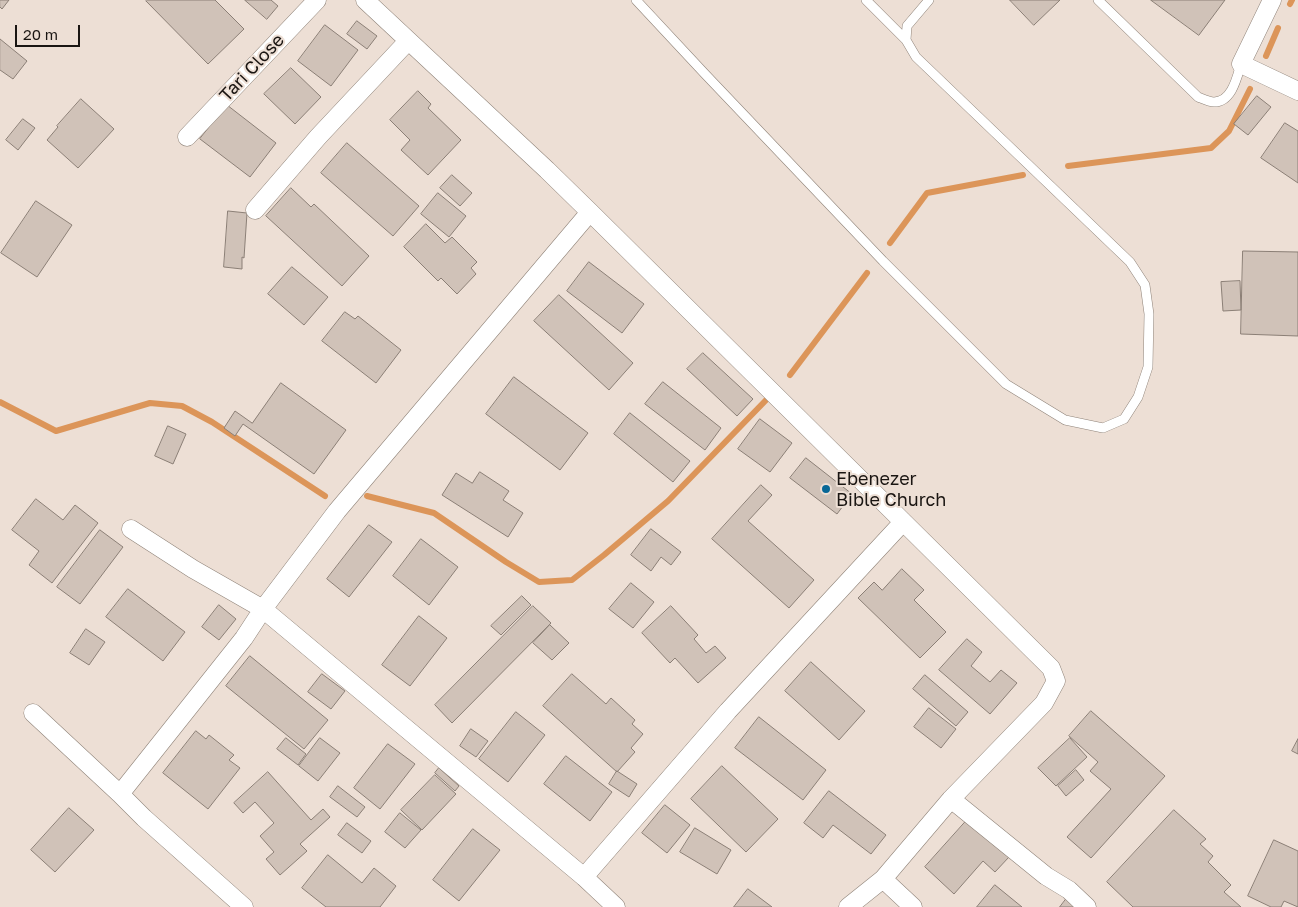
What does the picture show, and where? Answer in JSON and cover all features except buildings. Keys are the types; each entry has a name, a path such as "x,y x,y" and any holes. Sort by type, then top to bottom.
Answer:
{"street":[{"name":"Tari Close","path":"187,136 317,0"},
{"path":"365,0 547,170 1051,668 1056,681 1044,703 951,799 882,879 848,907"},
{"path":"1272,0 1241,64 1298,91"},
{"path":"256,210 318,137 408,40"},
{"path":"120,794 244,638 263,608 337,511 590,212"},
{"path":"584,877 728,710 904,522"},
{"path":"131,529 193,569 263,608 584,877 616,907"},
{"path":"33,713 144,818 244,907"},
{"path":"951,799 1046,876 1069,890 1087,907"},
{"path":"882,879 913,907"}],"lane":[{"path":"636,0 876,254 1006,384 1065,420 1103,428 1124,419 1138,397 1148,367 1149,314 1145,286 1130,262 916,57 906,40 866,0"},
{"path":"906,40 907,26 929,0"},
{"path":"1098,0 1198,97 1214,102 1224,100 1234,87 1241,64"}],"waterway":[{"path":"1290,4 1292,0"},
{"path":"1266,56 1278,28"},
{"path":"1068,166 1211,148 1229,131 1250,89"},
{"path":"890,243 927,193 1023,175"},
{"path":"790,375 867,273"},
{"path":"367,496 434,513 539,582 572,580 668,501 769,397"},
{"path":"0,402 56,431 150,403 182,406 212,422 325,496"}],"place":[{"name":"Ebenezer Bible Church","path":"826,489"}]}
